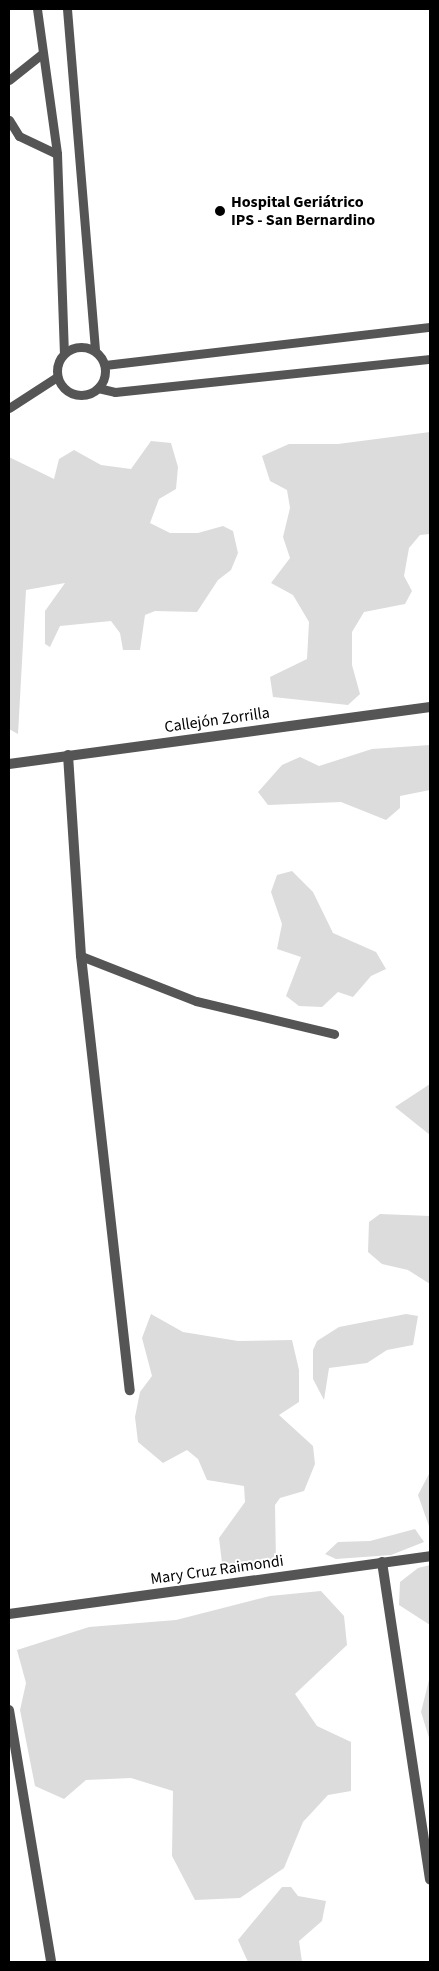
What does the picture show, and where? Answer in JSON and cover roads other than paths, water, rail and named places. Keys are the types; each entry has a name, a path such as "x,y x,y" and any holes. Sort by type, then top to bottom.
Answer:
{"street":[{"name":"Callejón Zorrilla","path":"9,764 430,707"},
{"path":"68,755 81,956 130,1390"},
{"name":"Mary Cruz Raimondi","path":"9,1614 430,1556"},
{"path":"382,1562 430,1879"},
{"path":"9,1710 51,1962"}],"lane":[{"path":"9,408 57,377 64,353 57,154 37,9"},
{"path":"67,9 95,351 104,365 98,388"},
{"path":"9,80 43,53"},
{"path":"9,120 20,136 57,154"},
{"path":"104,365 430,327"},
{"path":"64,353 79,346 95,351"},
{"path":"57,377 74,394 98,388 115,392 430,359"},
{"path":"81,956 196,1001 334,1034"}],"place":[{"name":"Hospital Geriátrico IPS - San Bernardino","path":"220,211"}]}
